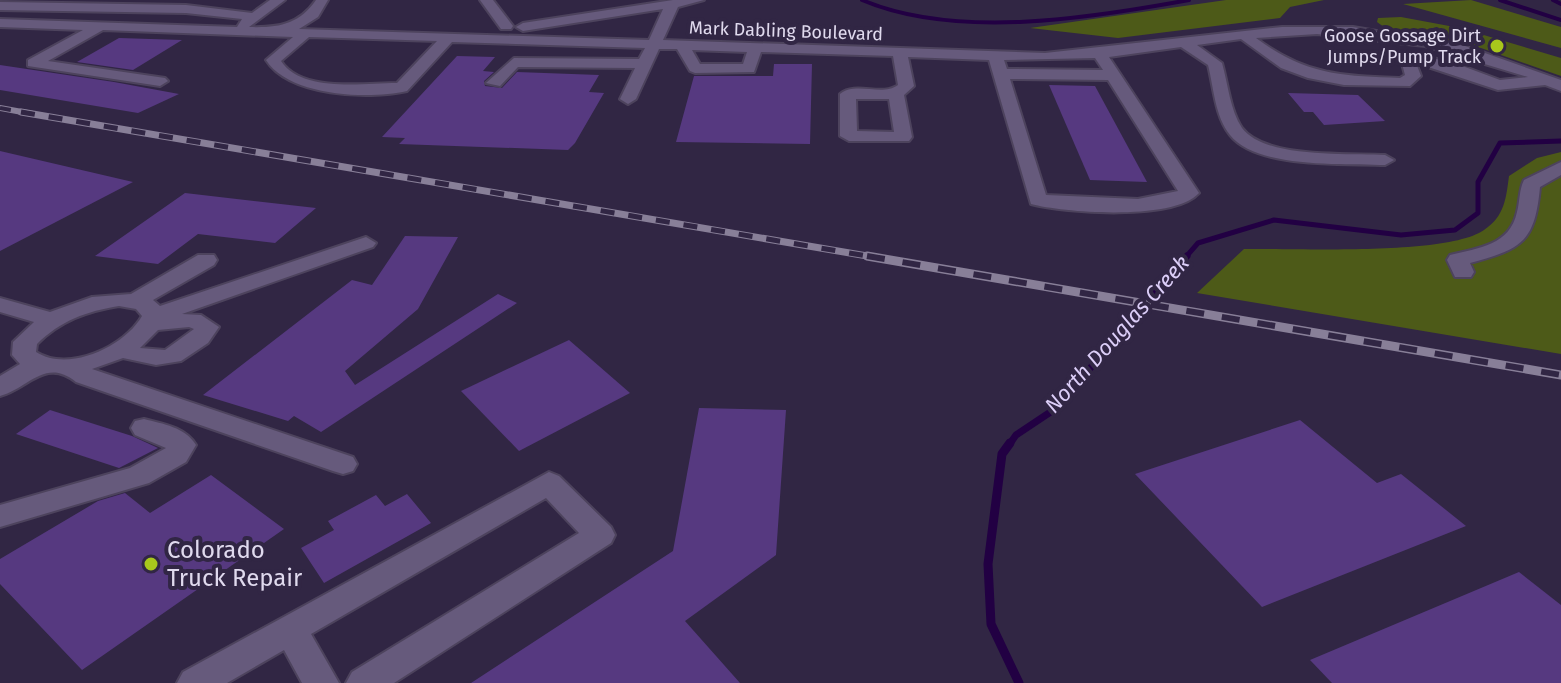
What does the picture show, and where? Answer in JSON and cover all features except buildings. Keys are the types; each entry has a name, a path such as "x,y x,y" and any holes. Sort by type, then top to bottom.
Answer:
{"street":[{"path":"0,41 94,0"},
{"path":"234,31 279,0"},
{"path":"284,32 313,14 322,0"},
{"path":"486,0 506,26"},
{"path":"365,21 534,27 698,0"},
{"path":"628,99 672,5"},
{"path":"0,6 186,9 255,17"},
{"name":"Mark Dabling Boulevard","path":"0,23 1101,56 1245,36 1324,31 1408,47 1489,57 1555,83"},
{"path":"101,26 33,63 160,81"},
{"path":"306,33 273,60 276,70 298,84 401,88 448,38"},
{"path":"1245,36 1287,66 1315,75 1404,83 1413,76 1408,47"},
{"path":"514,62 512,51 522,40"},
{"path":"1186,44 1215,63 1228,115 1243,139 1270,152 1385,160"},
{"path":"682,45 695,68 749,69 755,48"},
{"path":"1408,47 1498,85 1555,83"},
{"path":"896,94 906,86 900,52"},
{"path":"995,55 1038,200 1156,204 1178,200 1189,193 1101,56"},
{"path":"494,83 514,62 645,64"},
{"path":"1002,74 1114,75"},
{"path":"1463,272 1458,260 1513,254 1527,226 1531,184 1561,168"},
{"path":"152,320 151,308 134,301 95,302 50,319 25,342 24,355 37,364 72,366 120,350 141,336 152,320 366,243"},
{"path":"134,301 206,260"},
{"path":"4,309 50,319"},
{"path":"120,350 167,359 177,356 204,334 207,327 193,320 152,320"},
{"path":"0,388 37,364"},
{"path":"72,366 85,376 343,464"},
{"path":"0,516 139,476 176,455 182,445 172,437 144,428"},
{"path":"195,683 549,483 600,535 364,683"},
{"path":"290,630 321,683"}],"green space":[{"path":"1226,0 1324,0 1290,7 1280,18 1118,38 1030,28"},
{"path":"1471,0 1561,27 1561,48 1403,4"},
{"name":"Goose Gossage Dirt Jumps/Pump Track","path":"1401,17 1460,28 1561,58 1561,76 1481,48 1384,27 1377,22 1378,18"},
{"path":"1561,152 1561,354 1197,293 1244,249 1405,247 1465,238 1484,230 1496,219 1505,199 1509,176 1537,158"}],"waterway":[{"path":"862,0 899,12 981,22 1067,18 1189,0"},
{"path":"1500,0 1561,20"},
{"path":"1553,0 1561,4"},
{"name":"North Douglas Creek","path":"1185,258 1198,243 1274,220 1401,235 1455,230 1478,213 1478,182 1500,143 1561,141"},
{"name":"North Douglas Creek","path":"1009,445 1016,435 1055,409 1187,256"},
{"name":"North Douglas Creek","path":"1010,443 1002,454 988,564 991,624 1019,683"}],"railway":[{"path":"0,108 33,114"},
{"path":"21,112 879,258"},
{"path":"867,256 1561,375"}],"place":[{"name":"Goose Gossage Dirt Jumps/Pump Track","path":"1497,46"},
{"name":"Colorado Truck Repair","path":"151,564"}]}
